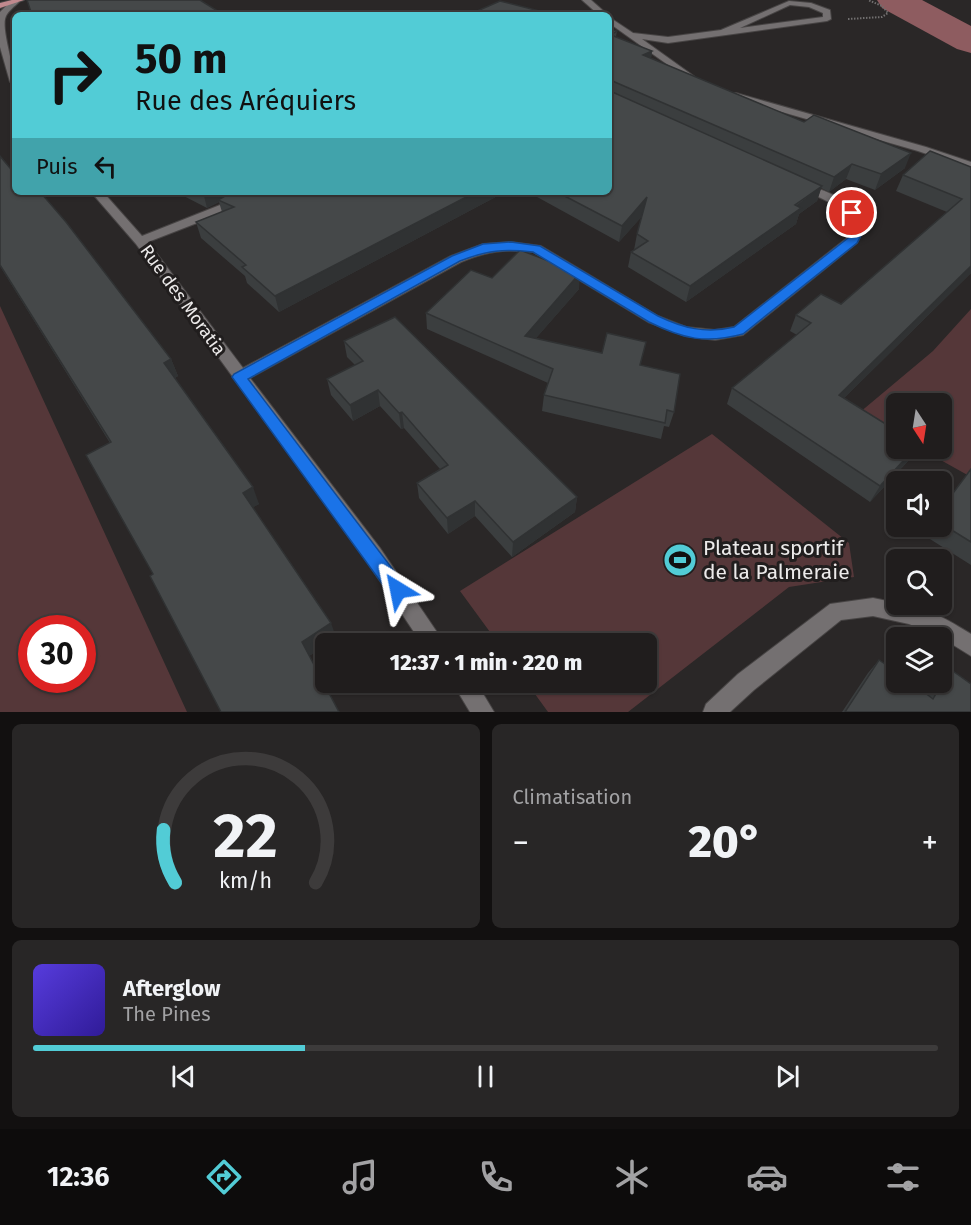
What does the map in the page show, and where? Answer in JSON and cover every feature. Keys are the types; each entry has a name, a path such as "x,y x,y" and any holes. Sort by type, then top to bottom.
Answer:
{"main road":[{"path":"0,6 18,1"}],"street":[{"path":"586,0 600,12"},
{"path":"12,66 0,30 2,15 18,1"},
{"path":"631,34 668,40 827,19 827,12 811,5 789,3 724,32"},
{"path":"612,21 683,74 701,84"},
{"path":"719,91 922,148 971,166"},
{"path":"239,377 456,259 483,248 511,246 536,249 653,319 673,328 694,334 718,336 738,331 853,240 858,232 858,224 852,213 842,205 789,180"},
{"name":"Rue des Moratia","path":"100,195 140,241 372,554 427,633"},
{"path":"140,241 225,208 246,195"},
{"path":"714,712 746,682 837,612 873,607 911,615 951,633 971,646"},
{"path":"470,693 483,712"}],"path":[{"path":"827,19 882,17 888,13 882,6 868,0"}],"shaded area":[{"path":"0,306 187,712 0,712"},
{"path":"971,309 971,477 939,459 952,459 952,393 886,393 886,429 859,413 933,351"},
{"name":"Plateau sportif de la Palmeraie","path":"712,434 849,543 854,577 789,587 657,689 657,633 491,633 460,591"},
{"name":"Plateau sportif de la Palmeraie","path":"534,693 652,693 628,712 548,712"}],"building":[{"path":"27,0 200,0 219,12 31,12"},
{"path":"500,1 543,12 475,12"},
{"path":"612,35 652,51 643,55 804,122 814,115 911,153 881,174 852,164 834,177 612,81"},
{"path":"612,92 822,186 795,205 801,208 690,286 631,252 648,241 637,234 647,197 622,226 563,195 612,195"},
{"path":"930,151 971,167 971,266 839,395 886,424 886,459 905,459 894,471 886,471 886,479 880,486 732,388 811,323 796,315 821,294 841,304 962,199 903,175"},
{"path":"0,156 12,170 12,195 43,195 66,222 171,359 164,363 253,487 243,493 331,623 302,642 315,667 315,693 329,693 339,712 221,712 150,576 153,574 86,455 111,442 0,265"},
{"path":"227,195 470,195 275,296 242,267 246,265 196,222 234,207 218,200"},
{"path":"520,250 580,273 525,336 602,353 607,333 646,342 640,365 680,374 674,412 667,410 665,423 544,395 553,369 426,313 471,270 492,278"},
{"path":"395,317 577,497 513,542 475,501 447,518 417,483 448,465 402,412 399,413 378,390 350,405 327,379 363,361 344,341"},
{"path":"971,469 971,542 952,530 952,495"},
{"path":"879,660 886,665 886,693 925,693 933,699 936,693 952,693 952,670 971,684 971,712 845,712"}],"waterway":[{"path":"895,0 971,41"}],"place":[{"name":"Plateau sportif de la Palmeraie","path":"680,560"}],"route":[{"path":"398,590 239,377 456,259 483,248 511,246 536,249 653,319 673,328 694,334 718,336 738,331 853,240 858,232 858,224 852,213"}]}
